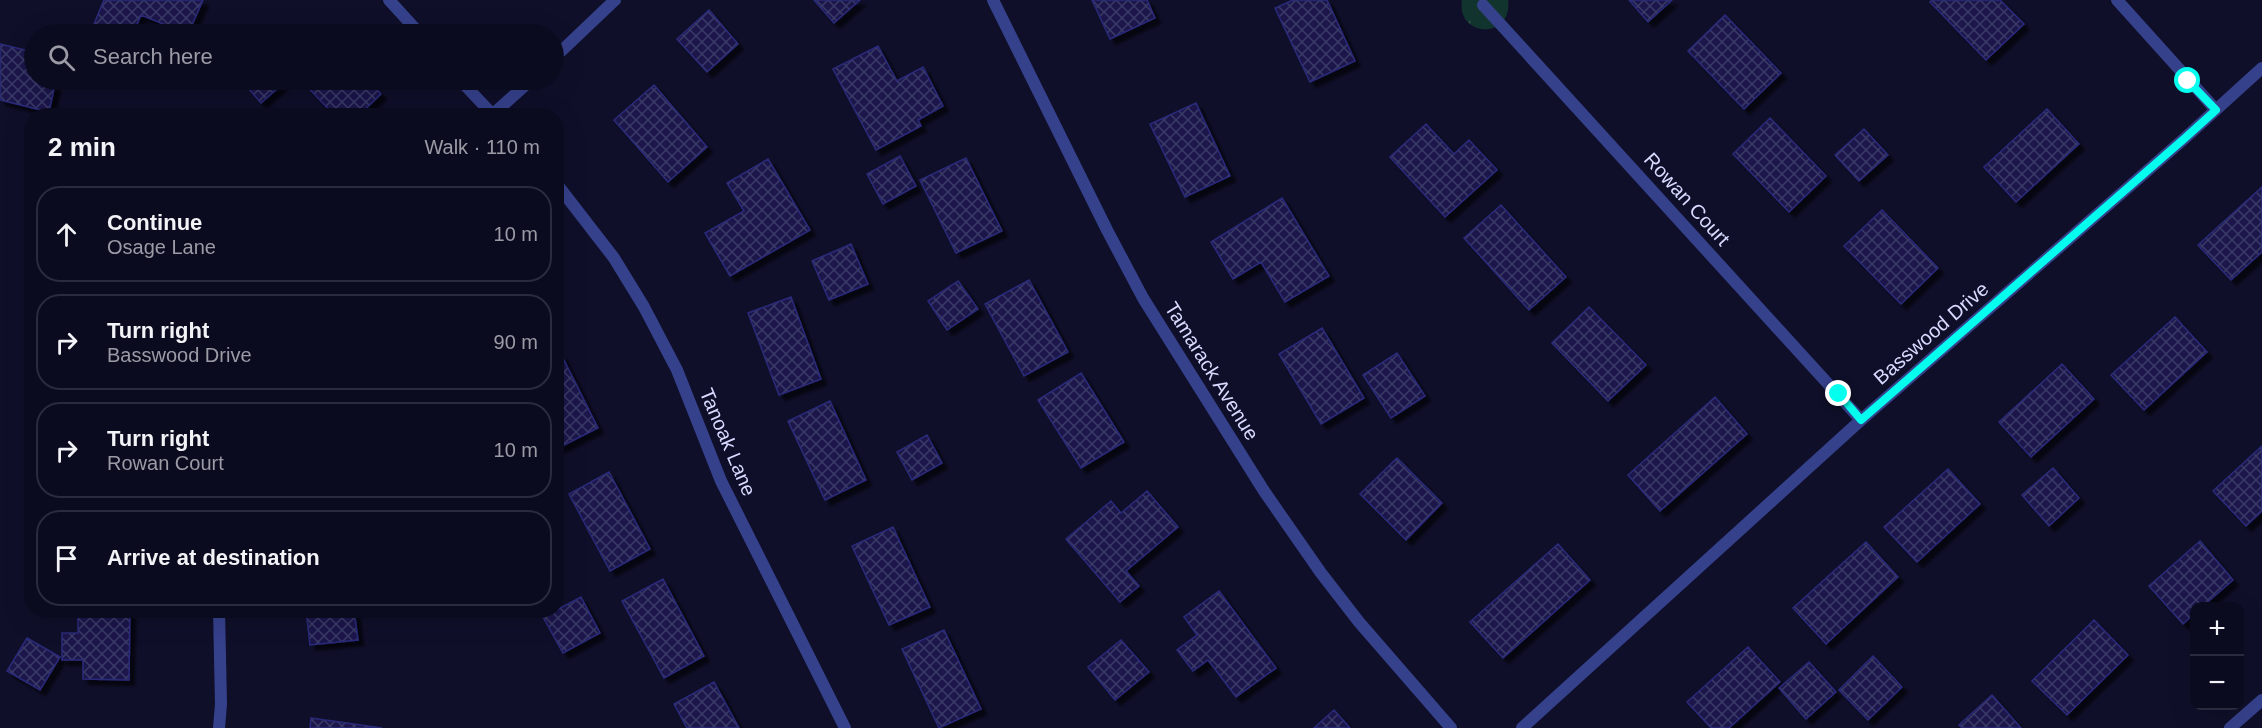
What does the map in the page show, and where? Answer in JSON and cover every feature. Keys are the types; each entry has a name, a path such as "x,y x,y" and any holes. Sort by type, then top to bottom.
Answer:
{"street":[{"path":"389,0 411,24"},
{"path":"564,48 615,0"},
{"name":"Tamarack Avenue","path":"993,0 1143,298 1264,491 1321,573 1359,622 1451,728"},
{"path":"2117,0 2216,110"},
{"name":"Rowan Court","path":"1483,5 1861,420"},
{"name":"Basswood Drive","path":"1522,728 1861,420 2262,68"},
{"path":"469,90 486,108"},
{"path":"501,108 520,90"},
{"name":"Tanoak Lane","path":"564,193 614,258 644,307 677,370 721,481 845,728"},
{"path":"219,618 221,704 219,728"},
{"path":"2230,728 2262,700"}],"green space":[{"path":"1462,0 1508,0 1507,13 1502,22 1494,28 1475,27 1467,22 1462,13"}],"building":[{"path":"104,0 203,0 192,24 163,24 141,15 137,24 94,24"},
{"path":"814,0 860,0 834,23"},
{"path":"1092,0 1147,0 1155,18 1110,39"},
{"path":"1293,0 1327,0 1355,61 1310,82 1275,8"},
{"path":"1629,0 1672,0 1648,22"},
{"path":"1932,0 2000,0 2024,24 1986,60 1930,2"},
{"path":"709,10 738,44 707,72 677,39"},
{"path":"1725,15 1781,73 1744,109 1688,51"},
{"path":"0,44 24,50 24,90 54,90 50,108 33,108 0,100"},
{"path":"878,46 897,81 923,67 943,106 918,120 921,126 876,150 833,69"},
{"path":"654,85 707,147 668,182 614,120"},
{"path":"250,90 276,90 261,103"},
{"path":"310,90 377,90 381,94 366,108 327,108"},
{"path":"1196,103 1230,176 1185,197 1150,124"},
{"path":"2047,109 2079,144 2016,202 1984,167"},
{"path":"1770,118 1826,176 1789,212 1733,154"},
{"path":"1426,124 1454,154 1469,140 1497,170 1445,217 1390,157"},
{"path":"1864,129 1888,155 1859,181 1835,155"},
{"path":"900,156 916,186 883,204 867,174"},
{"path":"966,158 1002,231 956,253 920,180"},
{"path":"768,159 810,230 730,276 705,233 744,211 727,183"},
{"path":"2262,187 2262,252 2231,280 2198,245"},
{"path":"1282,198 1329,276 1285,302 1261,262 1233,279 1211,242"},
{"path":"1501,205 1566,277 1529,310 1464,238"},
{"path":"1882,210 1938,268 1901,304 1844,246"},
{"path":"851,244 868,284 829,300 812,261"},
{"path":"1029,280 1068,352 1024,376 985,304"},
{"path":"958,281 978,309 947,330 928,301"},
{"path":"791,297 821,379 779,395 748,313"},
{"path":"1589,307 1646,365 1608,401 1552,343"},
{"path":"2175,317 2207,352 2144,410 2111,375"},
{"path":"1322,328 1364,398 1321,424 1279,354"},
{"path":"1397,353 1425,396 1391,418 1363,375"},
{"path":"564,360 598,428 564,445"},
{"path":"2062,364 2094,399 2031,457 1999,422"},
{"path":"1081,373 1124,442 1081,468 1038,400"},
{"path":"1715,397 1747,434 1660,511 1628,475"},
{"path":"830,401 866,480 825,500 788,421"},
{"path":"927,435 942,463 912,480 897,452"},
{"path":"2262,446 2262,511 2246,526 2213,491"},
{"path":"1397,458 1442,503 1406,540 1360,494"},
{"path":"2053,468 2079,498 2049,526 2022,495"},
{"path":"1948,469 1980,504 1917,562 1884,527"},
{"path":"609,472 650,549 610,571 569,494"},
{"path":"1147,491 1178,527 1126,571 1139,586 1120,602 1066,539 1111,501 1121,513"},
{"path":"893,527 930,607 889,625 852,546"},
{"path":"2200,541 2233,580 2208,602 2190,602 2190,618 2183,624 2149,586"},
{"path":"1866,542 1898,577 1826,644 1793,608"},
{"path":"1558,544 1590,580 1503,658 1470,622"},
{"path":"663,579 704,656 664,678 622,601"},
{"path":"1219,591 1276,668 1236,697 1208,660 1193,671 1177,650 1197,635 1184,617"},
{"path":"581,597 600,633 563,653 544,618 564,618 564,606"},
{"path":"78,618 130,618 129,680 83,679 83,660 62,660 62,633 78,633"},
{"path":"307,618 355,618 358,640 310,645"},
{"path":"2094,620 2128,655 2067,715 2032,681"},
{"path":"944,630 981,709 939,728 902,649"},
{"path":"27,638 60,657 40,690 7,671"},
{"path":"1121,640 1149,672 1115,700 1088,667"},
{"path":"1748,647 1780,682 1729,728 1711,728 1687,702"},
{"path":"1873,656 1902,687 1868,720 1839,690"},
{"path":"1809,662 1836,692 1806,719 1779,688"},
{"path":"714,682 739,728 687,728 674,704"},
{"path":"1992,695 2021,728 1962,728 1959,725"},
{"path":"1334,710 1350,728 1314,728"},
{"path":"311,718 382,728 310,728"}],"route":[{"path":"1839,394 1861,420 2185,138 2216,110 2188,81"}]}
